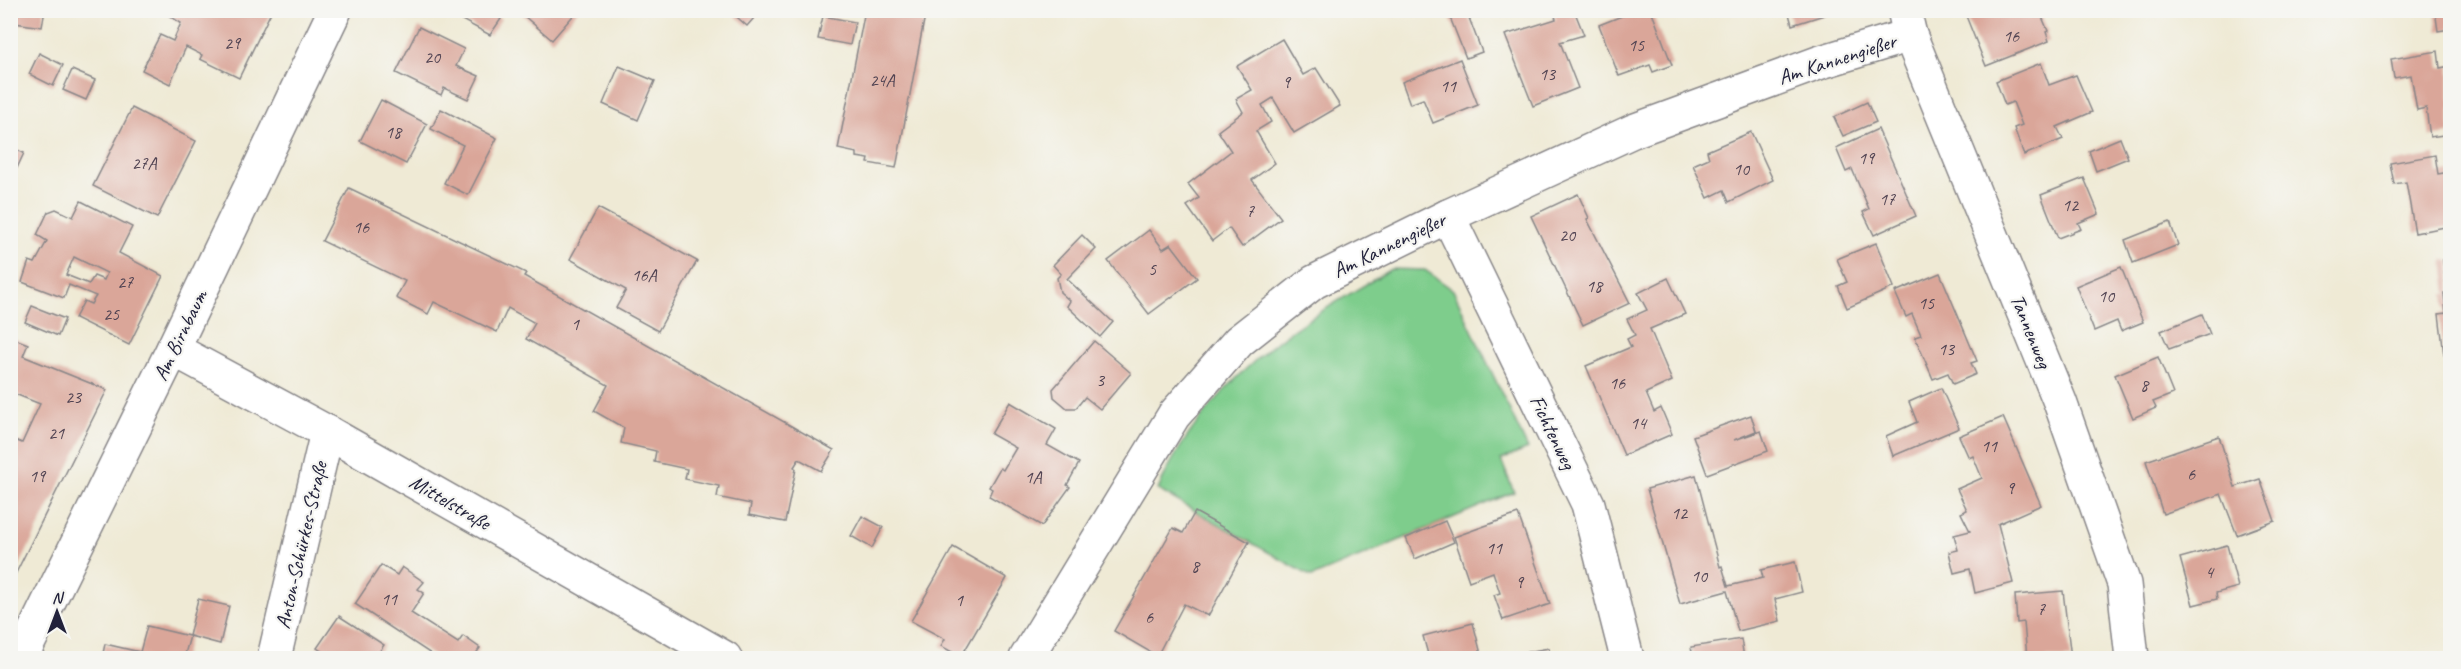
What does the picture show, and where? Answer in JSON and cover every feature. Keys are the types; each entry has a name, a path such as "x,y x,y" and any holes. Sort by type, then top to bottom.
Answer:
{"street":[{"name":"Am Birnbaum","path":"21,658 173,349 335,10"},
{"name":"Am Kannengießer","path":"1026,658 1174,415 1239,341 1314,282 1448,216 1634,131 1821,62 1907,23"},
{"name":"Tannenweg","path":"1907,23 2060,402 2124,584 2132,658"},
{"name":"Fichtenweg","path":"1448,216 1588,504 1627,658"},
{"name":"Mittelstraße","path":"173,349 327,432 725,658"},
{"name":"Anton-Schürkes-Straße","path":"274,658 327,432"}],"green space":[{"path":"1391,269 1425,270 1453,290 1528,449 1501,460 1514,492 1312,577 1158,490 1180,448 1194,428 1209,408 1242,373 1291,331"}],"building":[{"path":"10,10 45,10 42,27 15,23 16,16 10,15"},
{"path":"170,10 272,10 239,78 200,59 202,55 186,47 170,84 142,70 160,35 173,41 181,23 168,15"},
{"path":"461,10 488,10 501,19 490,35 458,18"},
{"path":"526,10 578,10 552,40 523,15"},
{"path":"729,10 761,10 747,26"},
{"path":"865,10 926,10 896,168 868,163 869,159 857,157 857,153 838,149"},
{"path":"1466,10 1482,52 1466,58 1449,15"},
{"path":"1553,10 1574,10 1584,35 1560,42 1578,88 1533,106 1505,35 1556,19"},
{"path":"1637,10 1651,10 1672,65 1653,72 1650,65 1619,76 1599,25"},
{"path":"1788,10 1837,10 1837,11 1792,25"},
{"path":"1979,10 2039,10 2048,31 2046,32 2049,41 1986,66 1966,16"},
{"path":"2435,10 2450,10 2450,29 2438,31"},
{"path":"823,16 855,22 850,45 818,39"},
{"path":"419,27 464,49 456,66 479,76 468,99 444,88 441,95 396,73"},
{"path":"1282,39 1303,75 1316,68 1340,106 1294,133 1273,98 1262,105 1271,122 1256,131 1275,163 1252,180 1281,218 1242,247 1229,228 1212,241 1187,206 1199,198 1188,184 1231,151 1218,131 1243,112 1236,99 1252,90 1237,66"},
{"path":"2438,51 2440,68 2450,66 2450,134 2430,137 2426,108 2417,110 2411,75 2394,78 2391,59"},
{"path":"39,53 63,65 53,86 29,74"},
{"path":"1460,59 1478,105 1433,123 1423,99 1410,104 1402,82"},
{"path":"2041,63 2049,85 2076,75 2092,112 2057,127 2063,139 2024,155 2014,128 2022,125 2013,102 2005,105 1996,81"},
{"path":"619,66 655,81 638,120 603,104"},
{"path":"72,70 95,80 86,100 63,90"},
{"path":"381,100 427,124 406,164 360,141"},
{"path":"1867,102 1876,122 1843,136 1834,117"},
{"path":"132,108 196,141 157,218 93,186"},
{"path":"441,109 497,138 468,195 444,183 463,145 431,129"},
{"path":"1878,129 1916,216 1874,235 1863,212 1869,209 1852,169 1846,172 1836,148"},
{"path":"1751,132 1773,180 1729,202 1724,190 1708,198 1693,165 1709,158 1707,151"},
{"path":"2120,138 2128,158 2096,171 2089,151"},
{"path":"10,147 24,153 17,168 10,165"},
{"path":"2435,155 2438,174 2450,172 2450,226 2415,233 2406,182 2394,184 2390,163"},
{"path":"2084,178 2099,214 2078,223 2081,229 2058,238 2041,195"},
{"path":"349,188 526,273 524,276 834,450 821,471 799,459 794,467 796,469 785,522 749,515 751,504 717,497 719,486 685,479 687,469 654,462 656,451 621,443 624,428 594,411 608,385 526,339 535,323 508,308 497,332 434,302 428,314 396,298 405,281 322,241"},
{"path":"1578,194 1589,218 1587,219 1630,303 1583,325 1531,216"},
{"path":"81,201 132,227 119,253 163,276 129,345 75,318 84,301 91,304 96,296 69,285 64,298 22,282 29,261 35,263 47,241 37,235 48,212 56,209 73,217","holes":["74,257 107,273 104,280 94,276 89,284 66,275"]},
{"path":"598,208 697,261 658,331 616,308 626,290 570,259"},
{"path":"2170,222 2178,245 2133,263 2125,240"},
{"path":"1149,230 1163,249 1171,244 1197,278 1149,314 1108,261"},
{"path":"1082,235 1096,249 1067,279 1113,322 1100,337 1067,306 1070,301 1060,292 1057,278 1061,274 1053,265"},
{"path":"1876,243 1894,287 1847,308 1838,286 1847,282 1837,259"},
{"path":"2443,260 2450,261 2450,354 2444,355 2439,314 2446,313 2444,294 2447,294"},
{"path":"2121,267 2143,322 2121,331 2117,321 2094,331 2076,286"},
{"path":"1940,273 1977,361 1971,363 1976,374 1953,384 1948,373 1933,379 1915,337 1921,335 1912,314 1906,317 1895,292"},
{"path":"1668,278 1685,314 1650,329 1672,381 1646,393 1654,412 1661,408 1672,434 1624,455 1586,366 1631,347 1627,339 1635,335 1627,319 1647,310 1638,293"},
{"path":"32,306 65,319 58,336 25,322"},
{"path":"2202,314 2210,334 2169,349 2161,331"},
{"path":"10,337 28,344 23,356 107,390 10,585 10,464 14,457 10,455 10,438 22,443 40,404 10,392"},
{"path":"1094,341 1131,373 1100,409 1085,397 1076,408 1067,408 1054,397 1053,389"},
{"path":"2158,357 2173,394 2153,402 2156,408 2133,418 2115,375"},
{"path":"1941,388 1959,428 1893,456 1886,436 1917,422 1909,402"},
{"path":"1010,402 1056,429 1047,445 1079,463 1067,485 1070,487 1042,526 989,496 992,489 989,487 1000,468 1003,470 1016,448 991,434"},
{"path":"1751,415 1756,431 1734,440 1761,431 1768,451 1707,474 1693,436"},
{"path":"2003,417 2041,505 1998,524 2013,583 1975,593 1970,569 1954,573 1949,552 1958,550 1954,535 1970,531 1961,513 1967,510 1957,489 1982,478 1973,456 1969,458 1959,436"},
{"path":"2219,436 2235,487 2260,479 2275,521 2237,535 2221,494 2163,514 2146,461"},
{"path":"1696,475 1720,567 1722,566 1728,586 1763,578 1761,570 1795,562 1802,592 1775,599 1780,621 1738,631 1727,591 1680,604 1647,489"},
{"path":"1195,512 1249,542 1208,616 1184,604 1157,656 1114,631 1173,528 1183,533"},
{"path":"1518,514 1550,604 1503,620 1494,595 1500,593 1493,572 1469,581 1454,537"},
{"path":"862,516 883,527 872,548 851,536"},
{"path":"1445,521 1454,542 1415,559 1406,538"},
{"path":"2227,545 2238,587 2216,593 2217,599 2193,605 2180,558"},
{"path":"953,547 1007,578 961,657 941,646 945,639 911,621"},
{"path":"381,565 397,575 402,567 424,582 418,589 424,593 411,613 458,643 463,636 480,648 473,658 437,658 355,604"},
{"path":"2063,591 2071,658 2027,658 2024,622 2017,623 2015,595"},
{"path":"198,599 229,606 220,644 190,636 184,658 102,658 105,644 140,652 147,626 189,636"},
{"path":"339,616 384,645 375,658 332,658 317,648"},
{"path":"1473,623 1482,658 1429,658 1423,636"},
{"path":"1741,639 1744,658 1693,658 1691,647"},
{"path":"1549,648 1550,658 1501,657"}]}
